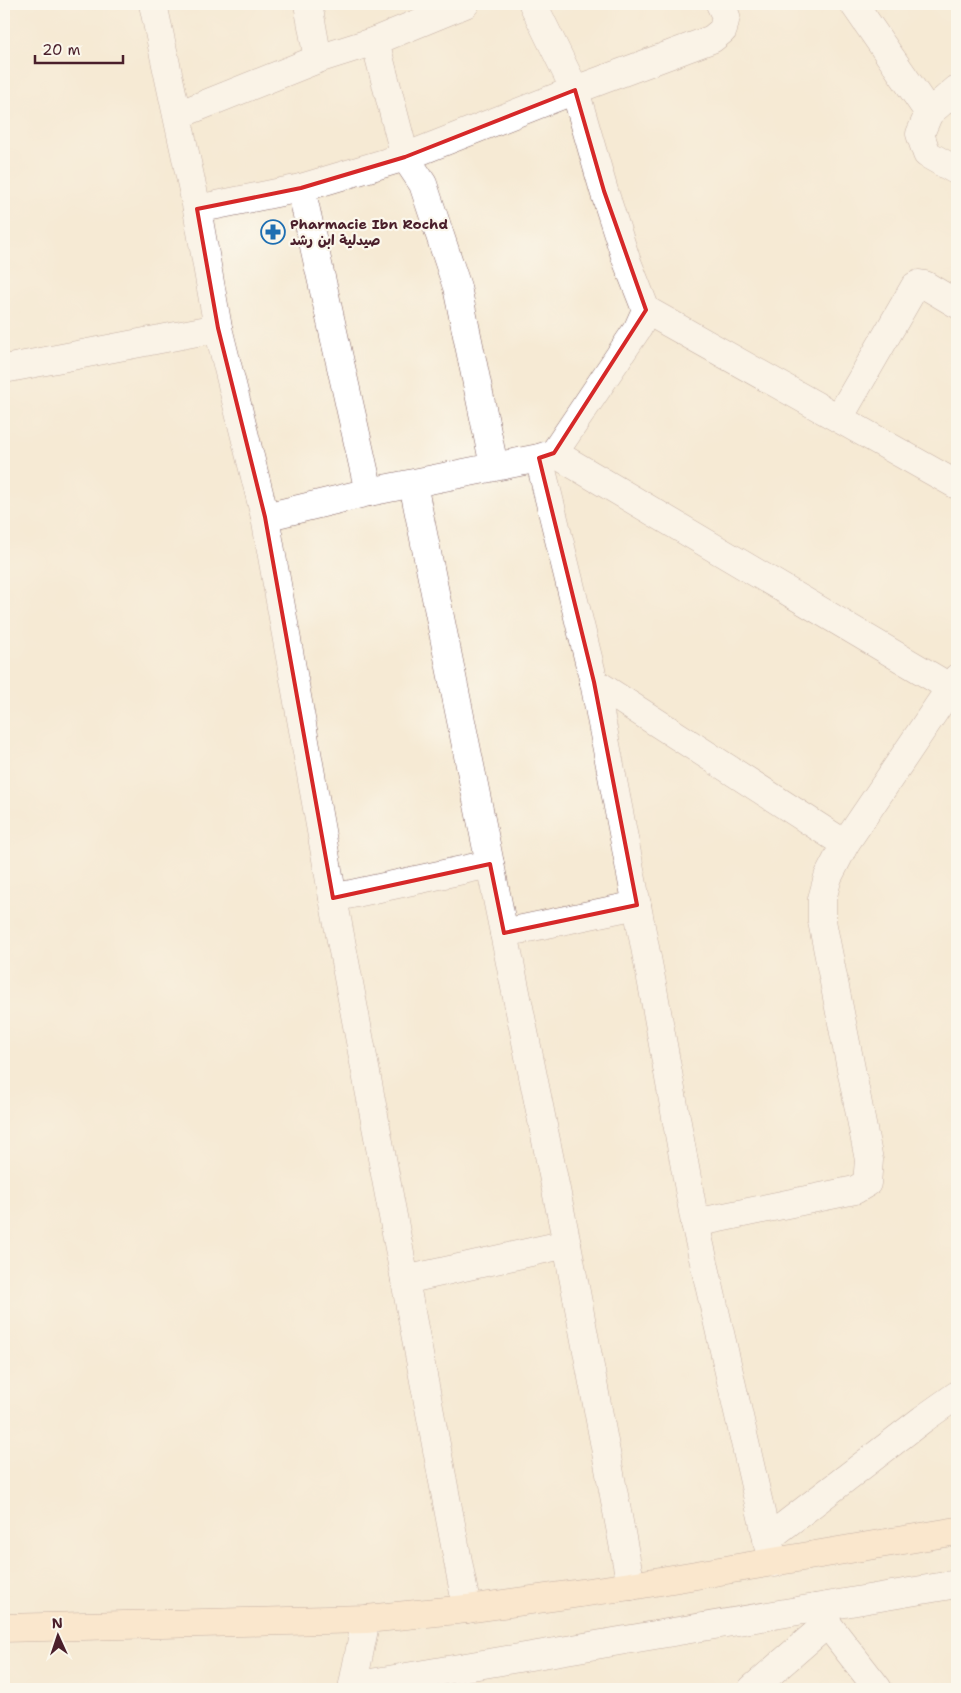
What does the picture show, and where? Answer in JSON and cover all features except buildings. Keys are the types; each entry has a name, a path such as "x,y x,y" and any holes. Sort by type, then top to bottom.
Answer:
{"main road":[{"path":"4,1628 366,1619 467,1609 631,1586 771,1551 957,1531"}],"street":[{"path":"153,4 197,209 218,328 265,517 333,898 467,1609"},
{"path":"308,4 318,59"},
{"path":"178,116 318,59 375,41 465,4"},
{"path":"533,4 575,90 626,260 646,310 957,485"},
{"path":"197,209 302,188 405,157 575,90 712,39 723,30 726,16 720,4"},
{"path":"854,4 929,113"},
{"path":"375,41 405,157 423,184 457,287 494,466"},
{"path":"957,89 929,113 920,134 927,154 957,171"},
{"path":"302,188 369,492"},
{"path":"840,418 915,286 919,284 925,286 957,304"},
{"path":"646,310 633,336 546,455 594,682 695,1223 771,1551 924,1419 957,1395"},
{"path":"4,369 218,328"},
{"path":"265,517 369,492 546,455 954,683 846,844 828,877 822,899 822,921 869,1160 867,1183 855,1190 695,1223"},
{"path":"414,484 567,1244 631,1586"},
{"path":"594,682 846,844"},
{"path":"333,898 490,864"},
{"path":"504,932 637,905"},
{"path":"405,1280 567,1244"},
{"path":"366,1619 352,1687 821,1616 957,1584"},
{"path":"752,1689 821,1616"},
{"path":"821,1616 878,1689"}],"highlighted area":[{"path":"575,90 604,191 646,310 554,453 539,458 594,682 637,905 504,933 490,864 333,898 265,517 218,328 197,209 301,188 405,157"}],"place":[{"name":"Pharmacie Ibn Rochd صيدلية ابن رشد","path":"273,232"}]}
